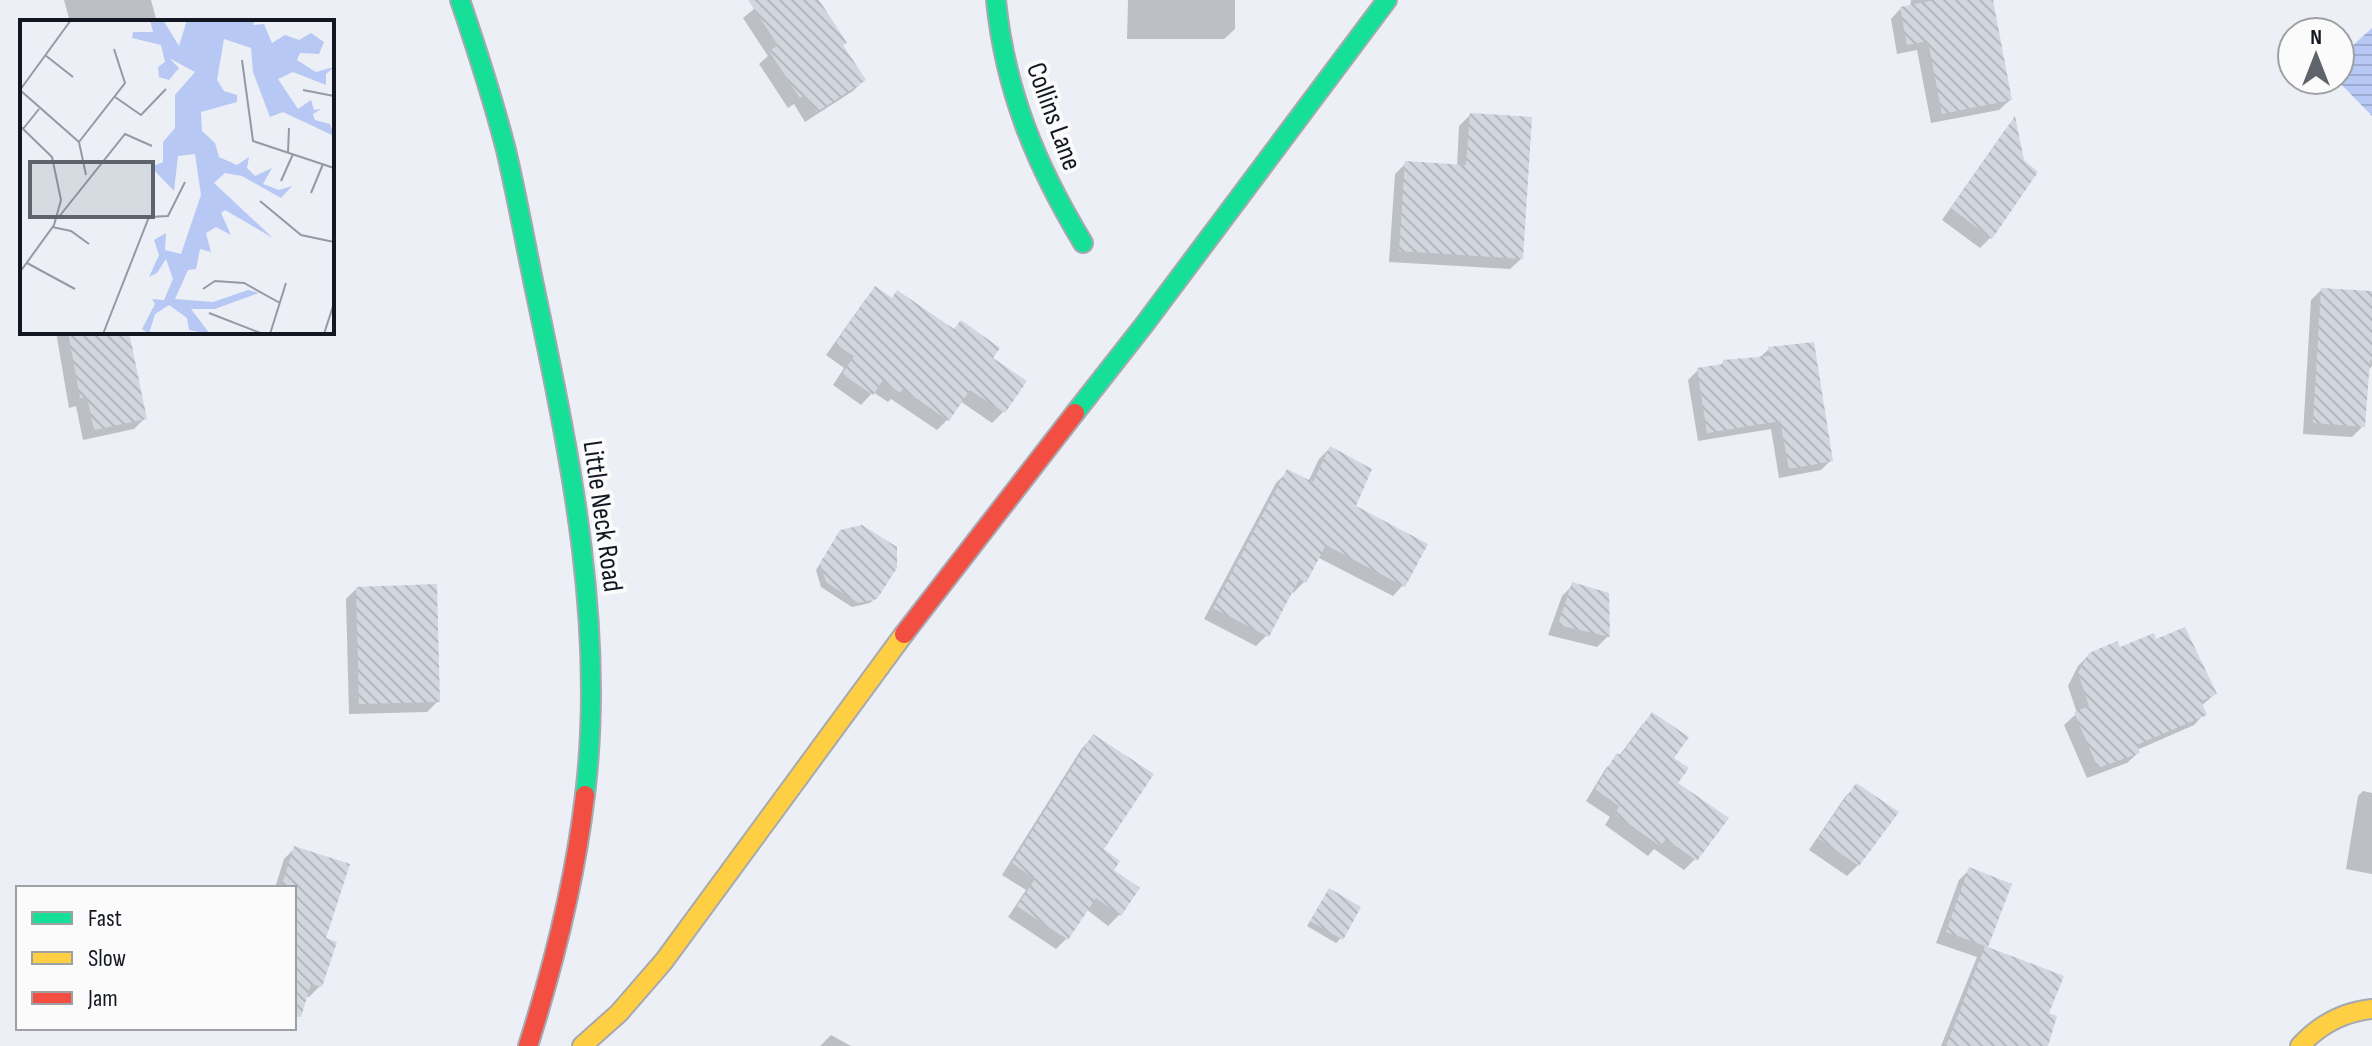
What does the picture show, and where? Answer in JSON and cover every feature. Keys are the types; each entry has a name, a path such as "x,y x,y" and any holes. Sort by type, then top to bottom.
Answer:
{"street":[{"name":"Little Neck Road","path":"460,0 502,134 550,355 578,506 589,613 592,720 583,821 566,921 549,987 528,1046"},
{"name":"Collins Lane","path":"996,0 1011,89 1035,156 1083,243"},
{"path":"582,1046 619,1013 664,961 892,649 1144,325 1387,0"},
{"path":"2300,1046 2312,1032 2338,1016 2372,1009"}],"water":[{"path":"2372,28 2372,116 2353,96 2356,96 2356,42"}],"building":[{"path":"748,0 819,0 866,80 817,112 805,95 800,98 769,51 778,45"},
{"path":"1935,0 1993,0 2012,100 1942,114 1928,41 1907,45 1900,7"},
{"path":"1470,113 1532,117 1523,259 1399,251 1405,161 1466,165"},
{"path":"2015,116 2024,160 2038,172 1992,239 1951,208"},
{"path":"875,286 892,298 897,290 954,329 961,320 1000,348 993,358 1027,381 1005,413 970,390 949,421 903,389 900,393 883,380 873,395 842,374 854,356 835,344"},
{"path":"2321,288 2372,291 2372,361 2365,427 2313,423"},
{"path":"68,334 129,334 147,419 94,430 87,397 80,398"},
{"path":"1814,342 1833,461 1789,469 1780,421 1707,433 1697,368 1723,364 1723,360 1769,356 1768,347"},
{"path":"1330,446 1372,469 1356,506 1428,544 1405,587 1326,545 1306,583 1299,579 1269,637 1213,608 1287,469 1313,482"},
{"path":"862,525 897,547 897,568 877,599 858,603 826,582 820,563 840,530"},
{"path":"1572,582 1609,593 1610,637 1558,625"},
{"path":"437,584 440,702 359,704 356,587"},
{"path":"2185,627 2217,694 2201,701 2207,715 2137,745 2140,753 2098,768 2074,712 2089,706 2078,673 2089,653 2117,641 2120,647 2154,633 2156,639"},
{"path":"1652,712 1689,737 1674,758 1689,768 1678,783 1729,818 1697,861 1666,839 1660,846 1615,814 1619,806 1595,789 1616,754 1622,754"},
{"path":"1093,734 1154,774 1104,849 1120,861 1114,870 1140,888 1121,916 1096,898 1068,940 1017,906 1035,879 1012,863"},
{"path":"1856,783 1899,812 1859,866 1818,838"},
{"path":"294,846 350,864 326,938 337,942 322,987 311,984 301,1017 296,1016 296,886 282,886"},
{"path":"1969,867 2012,884 1988,947 1946,932"},
{"path":"1329,888 1361,907 1343,940 1310,921"},
{"path":"1985,946 2064,976 2049,1013 2057,1016 2048,1046 1946,1046"}],"traffic: fast":[{"path":"460,0 506,150 573,487 588,609 591,671 585,795"},
{"path":"996,0 1007,65 1025,126 1051,185 1083,243"},
{"path":"1075,413 1387,0"}],"traffic: slow":[{"path":"582,1046 619,1013 664,961 904,634"},
{"path":"2300,1046 2333,1020 2372,1009"}],"traffic: jam":[{"path":"904,634 1075,413"},
{"path":"528,1046 562,922 576,859 585,795"}]}
